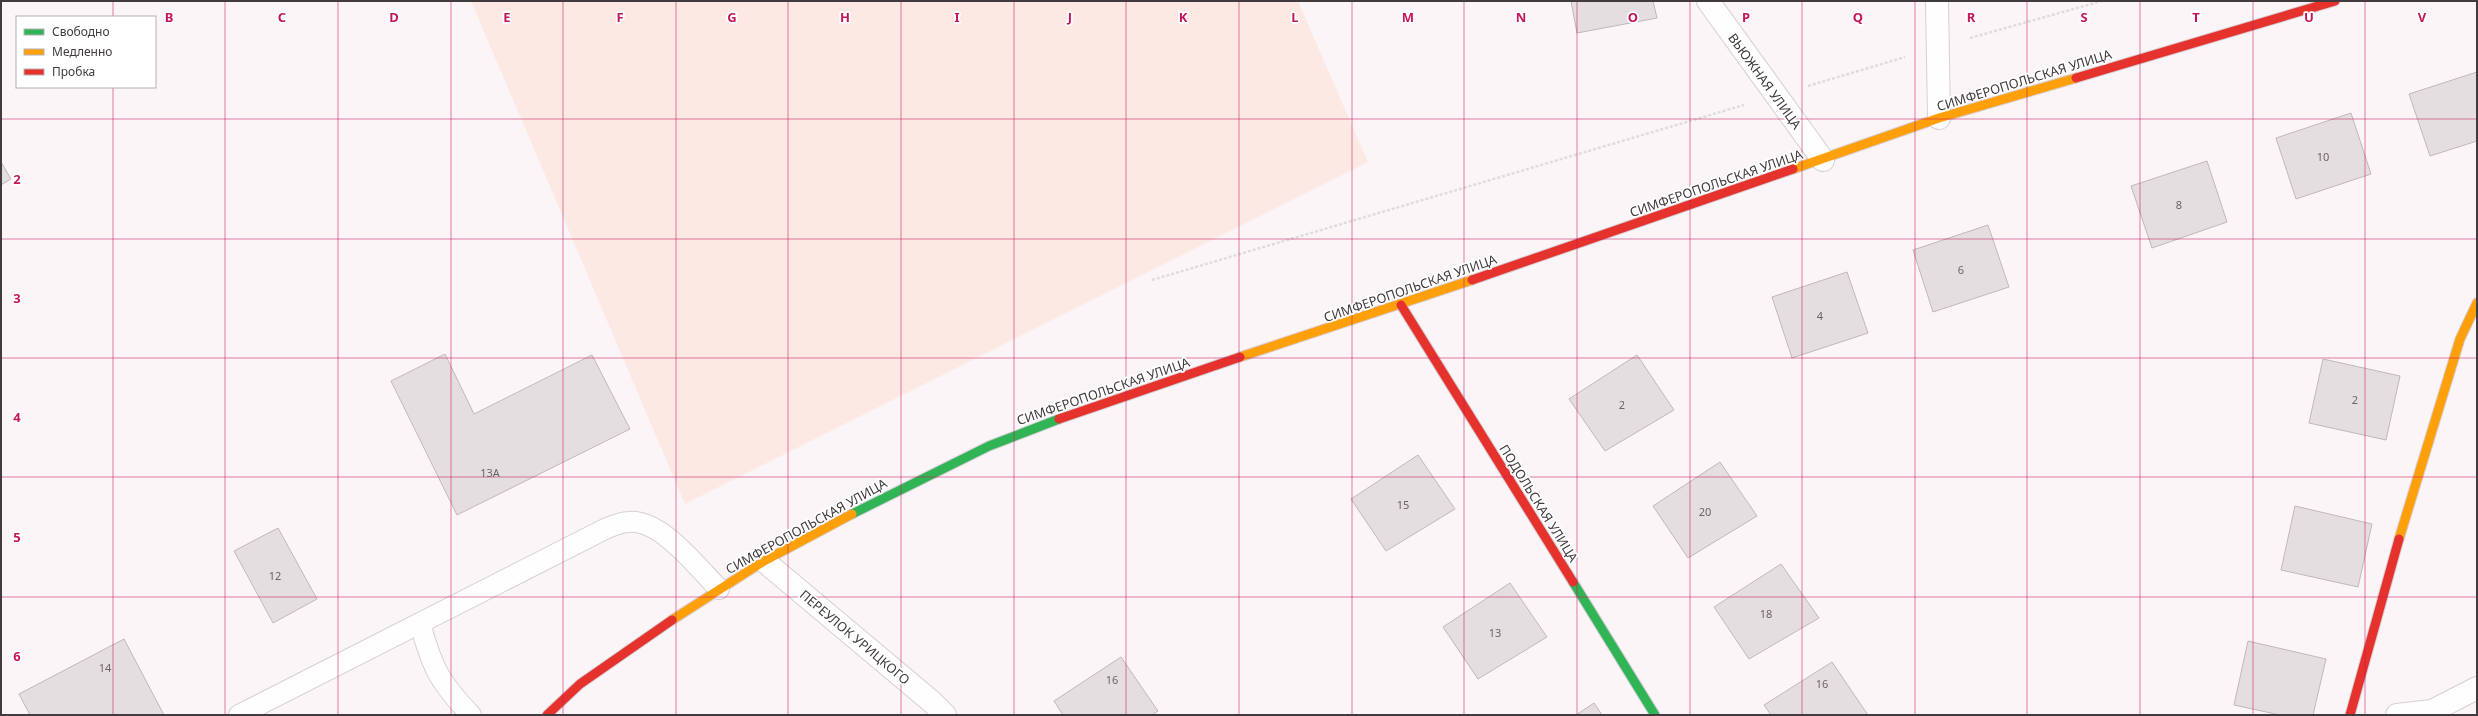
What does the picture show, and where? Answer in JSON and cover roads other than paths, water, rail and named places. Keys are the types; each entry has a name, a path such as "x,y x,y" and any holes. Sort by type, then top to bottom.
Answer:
{"street":[{"name":"ВЬЮЖНАЯ УЛИЦА","path":"1708,1 1823,160"},
{"path":"1937,1 1939,118"},
{"name":"СИМФЕРОПОЛЬСКАЯ УЛИЦА","path":"547,715 580,684 642,639 764,561 890,494 989,446 1098,404 1401,305 1823,160 1939,118 2335,1"},
{"path":"2350,715 2409,501 2460,339 2477,303"},
{"name":"ПОДОЛЬСКАЯ УЛИЦА","path":"1401,305 1655,715"},
{"name":"ПЕРЕУЛОК УРИЦКОГО","path":"764,561 932,702 944,715"},
{"path":"2397,715 2432,711 2477,688"}],"lane":[{"path":"239,715 605,529 629,522 646,524 660,531 719,589"},
{"path":"420,623 430,660 439,678 470,715"}]}
